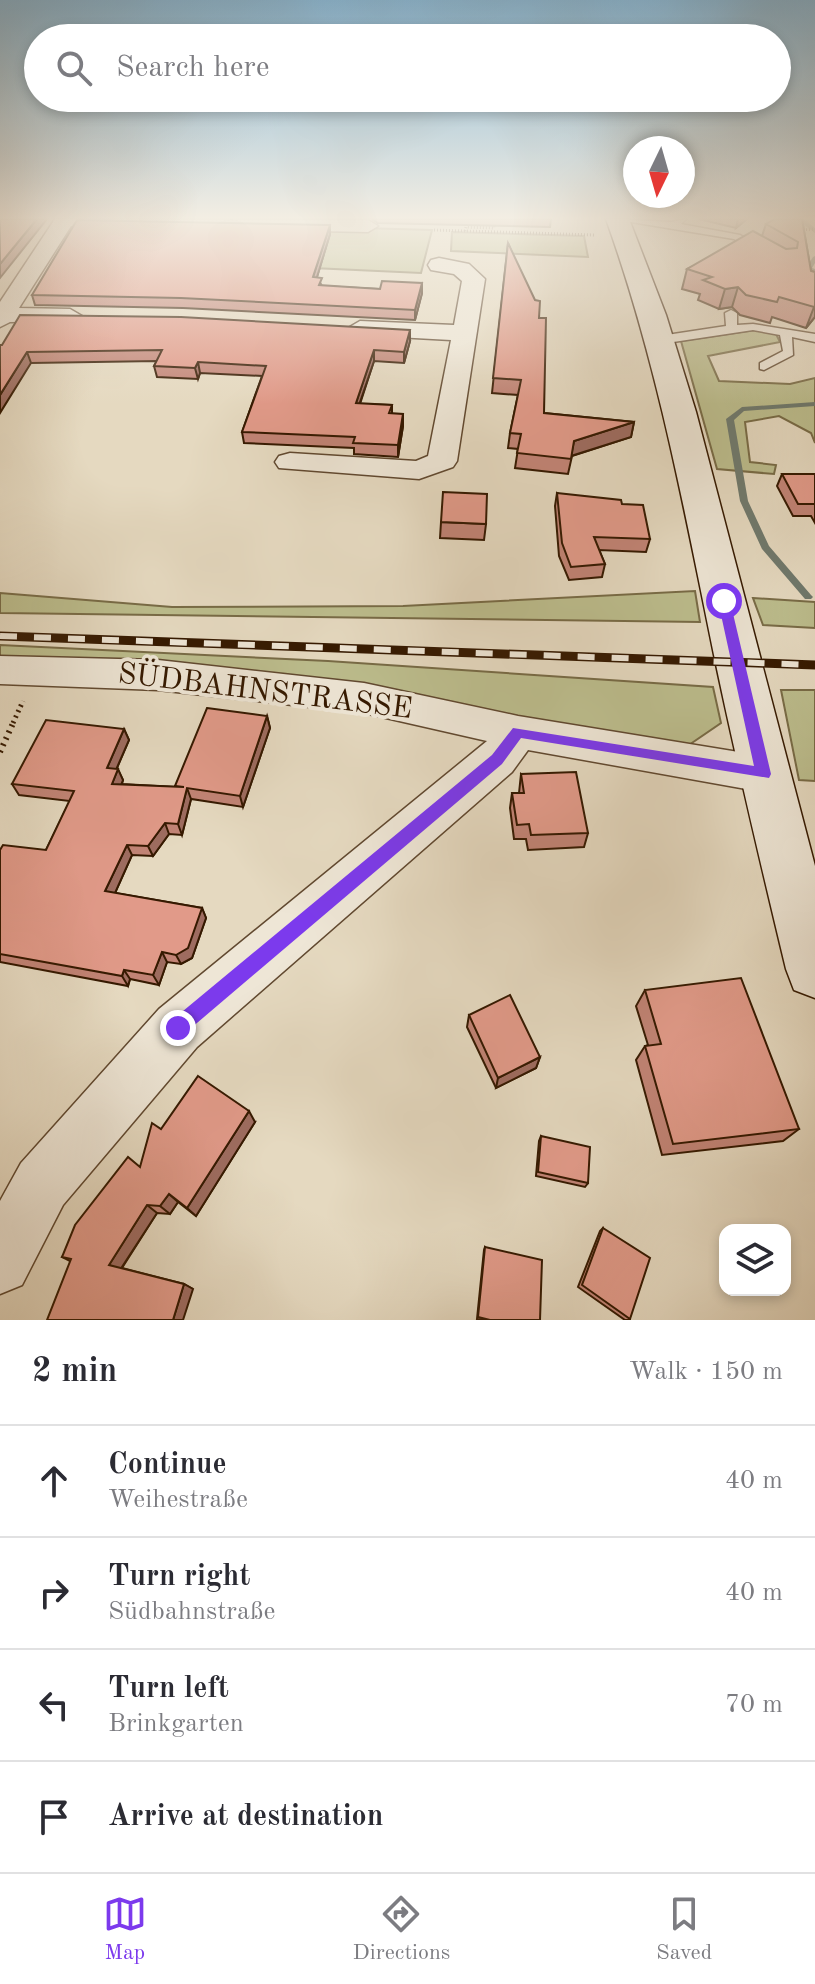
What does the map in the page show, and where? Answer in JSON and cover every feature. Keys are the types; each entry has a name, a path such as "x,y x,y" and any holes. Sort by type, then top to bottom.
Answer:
{"main road":[{"path":"642,281 696,476 763,774 815,969"}],"street":[{"path":"3,318 27,281"},
{"path":"290,462 419,470 442,461 474,281"},
{"path":"3,318 94,317"},
{"path":"340,326 465,333"},
{"name":"SÜDBAHNSTRASSE","path":"18,670 158,675 364,698 518,732 763,774"},
{"path":"0,1263 42,1184 178,1028 497,760 518,732"}],"lane":[{"path":"731,313 732,329"},
{"path":"660,340 753,327 815,338"},
{"path":"764,366 789,352 785,332"}],"path":[{"path":"0,752 18,670"}],"green space":[{"path":"755,330 776,334 780,342 708,356 719,381 790,384 815,378 815,443 811,433 779,416 745,422 750,462 776,465 774,474 717,469 681,341"},
{"path":"695,591 700,622 0,613 0,593 172,607 403,606"},
{"path":"753,598 815,602 815,628 763,625"},
{"path":"0,645 328,661 713,687 721,723 683,749 0,662"},
{"path":"781,690 815,690 815,781 799,780"}],"building":[{"path":"41,281 321,281 319,285 380,289 382,281 422,283 415,310 181,298 32,295"},
{"path":"504,281 526,281 535,300 540,301 539,318 546,318 544,413 634,422 574,441 571,459 517,453 521,434 510,433 521,380 493,378"},
{"path":"704,281 815,281 815,306 779,297 777,302 746,295 738,287 725,289"},
{"path":"20,315 181,317 410,330 404,352 374,350 356,403 392,405 389,413 403,414 398,445 353,443 355,437 242,432 266,366 198,362 195,368 154,366 162,350 27,352 0,395 0,345"},
{"path":"782,474 815,474 815,504 798,504"},
{"path":"443,492 487,494 486,524 441,522"},
{"path":"557,493 643,505 650,539 594,537 605,564 571,567 562,543"},
{"path":"207,708 267,716 240,796 187,788 178,824 165,823 148,846 127,845 105,891 202,908 188,948 176,955 162,952 153,975 124,970 122,976 0,954 0,850 3,845 46,850 74,791 12,784 46,720 124,729 107,768 118,769 112,784 184,787 175,786"},
{"path":"576,772 588,833 531,835 529,824 517,825 512,793 524,793 521,774"},
{"path":"741,978 799,1129 673,1144 645,1046 661,1044 645,990"},
{"path":"510,995 540,1057 498,1078 469,1015"},
{"path":"198,1076 249,1111 187,1208 169,1194 160,1206 147,1205 109,1265 184,1284 173,1320 47,1320 71,1259 62,1257 75,1225 128,1157 140,1167 152,1123 161,1129"},
{"path":"541,1136 590,1147 588,1183 538,1172"},
{"path":"603,1228 650,1258 630,1319 582,1285"},
{"path":"485,1247 542,1260 540,1320 490,1320 478,1317"}],"waterway":[{"path":"808,597 765,547 744,501 730,419 742,409 815,404"}],"railway":[{"path":"0,636 815,665"}],"route":[{"path":"178,1028 497,760 518,732 763,774 724,601"}]}
